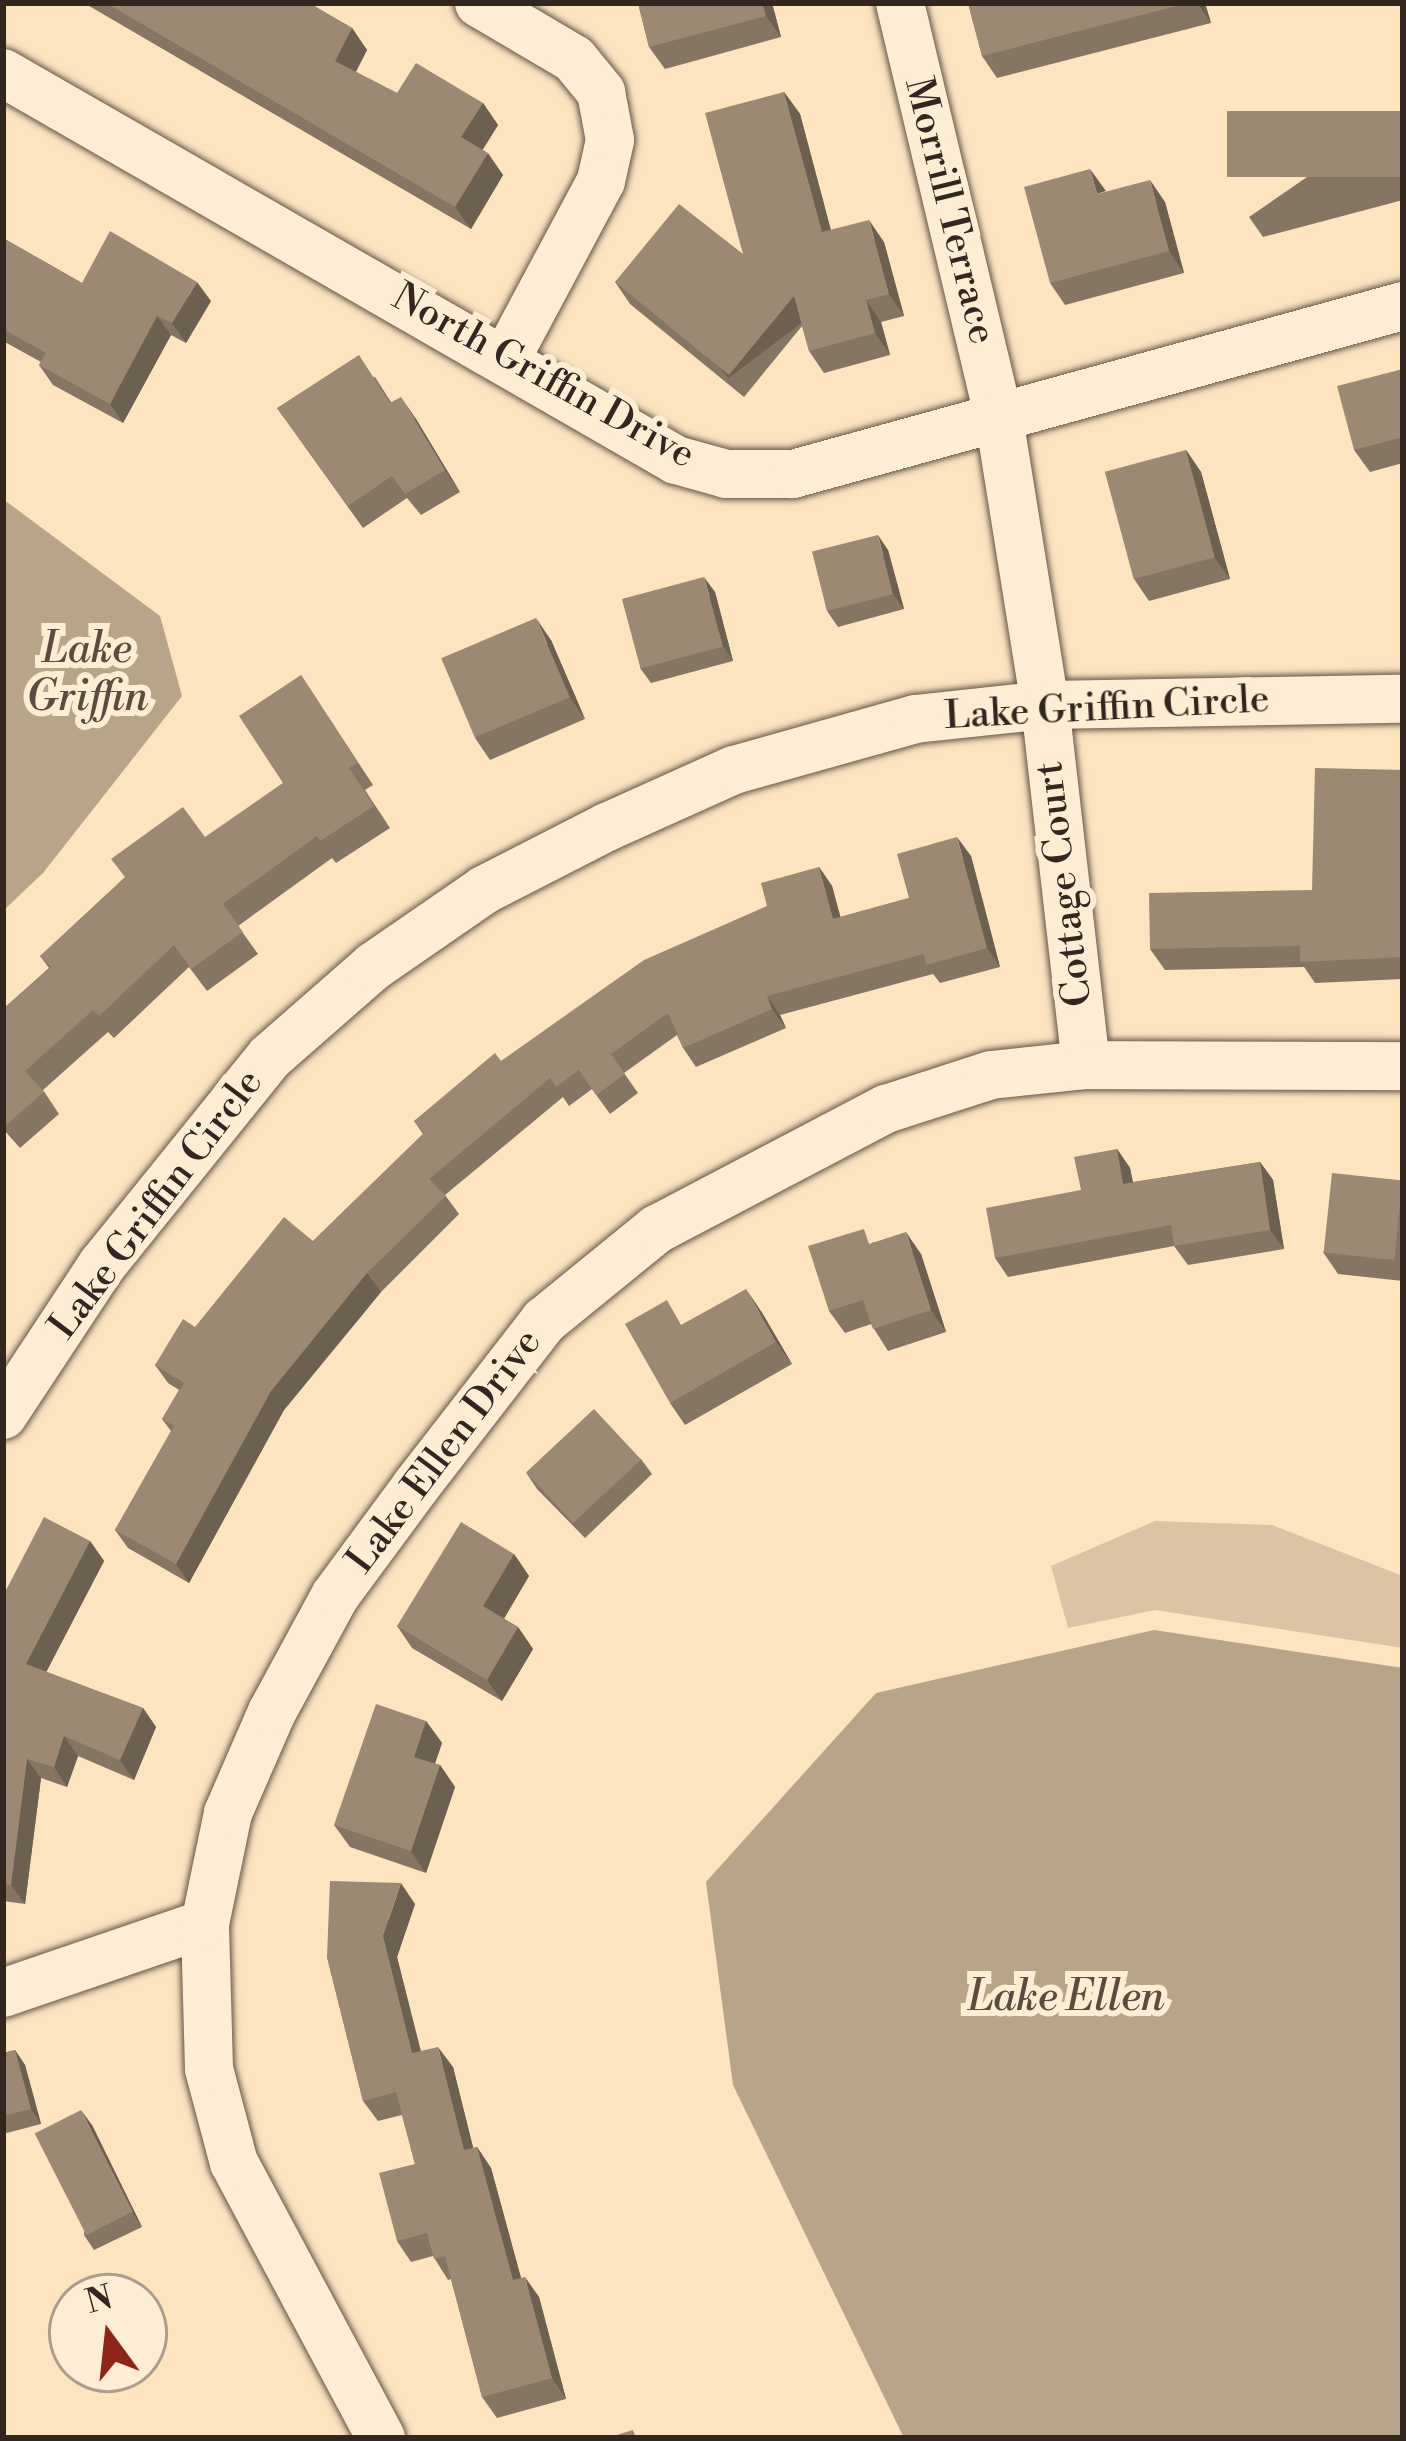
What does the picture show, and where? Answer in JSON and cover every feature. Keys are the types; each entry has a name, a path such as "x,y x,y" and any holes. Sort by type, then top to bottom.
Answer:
{"street":[{"name":"Morrill Terrace","path":"901,3 999,418"},
{"path":"488,5 574,59 601,92 610,140 601,181 507,357"},
{"name":"North Griffin Drive","path":"3,73 507,357 676,460 726,474 793,474 1403,306"},
{"name":"Cottage Court","path":"999,418 1045,705 1087,1065"},
{"name":"Lake Griffin Circle","path":"3,1415 115,1249 270,1057 374,967 484,890 734,770 915,719 1045,705 1403,699"},
{"name":"Lake Ellen Drive","path":"381,2438 234,2162 209,2069 206,1924 228,1813 335,1596 544,1321 657,1229 886,1109 991,1076 1087,1065 1403,1066"},
{"path":"3,1993 206,1924"}],"shaded area":[{"path":"1155,1521 1272,1525 1403,1576 1403,1648 1155,1610 1068,1628 1051,1566"}],"water":[{"name":"Lake Griffin","path":"3,499 160,616 182,696 43,873 3,911"},
{"name":"Lake Ellen","path":"1154,1630 1403,1668 1403,2438 904,2438 733,2085 706,1882 876,1693"}],"building":[{"path":"106,3 309,3 352,28 335,61 397,93 416,63 483,103 461,137 488,153 455,207"},
{"path":"638,3 762,3 766,16 649,47"},
{"path":"968,3 1188,3 982,56"},
{"path":"784,92 822,232 869,220 889,294 866,300 875,333 809,351 794,296 729,375 615,282 679,204 743,254 705,113"},
{"path":"1227,111 1403,111 1403,177 1227,177"},
{"path":"1090,169 1097,194 1150,180 1169,251 1050,283 1024,187"},
{"path":"110,231 197,282 172,323 157,316 110,404 39,365 46,353 3,329 3,238 82,283"},
{"path":"359,355 390,403 401,397 445,470 405,494 392,476 348,506 277,408"},
{"path":"1403,369 1403,437 1354,450 1337,386"},
{"path":"1186,450 1215,557 1134,579 1105,472"},
{"path":"878,535 893,594 827,611 812,551"},
{"path":"704,577 723,647 641,669 622,599"},
{"path":"536,618 570,697 475,737 441,658"},
{"path":"301,675 358,763 349,768 374,806 320,841 317,836 223,904 243,932 191,969 174,945 99,1016 93,1010 25,1071 44,1092 5,1126 3,1009 51,967 40,956 125,877 111,859 183,807 205,837 283,783 239,716"},
{"path":"1315,768 1403,770 1403,957 1300,962 1300,946 1150,949 1149,893 1312,890"},
{"path":"957,837 987,948 926,965 924,954 767,996 772,1009 683,1048 668,1013 611,1054 625,1074 596,1095 579,1070 556,1087 550,1078 429,1179 446,1196 367,1273 271,1391 176,1564 115,1530 174,1426 162,1419 184,1383 155,1365 183,1319 195,1327 284,1217 313,1241 424,1133 414,1121 495,1053 501,1061 644,960 767,906 761,883 819,867 833,919 909,898 897,854"},
{"path":"1117,1149 1123,1184 1260,1162 1270,1230 1174,1246 1171,1225 995,1258 986,1208 1081,1190 1074,1157"},
{"path":"1332,1173 1403,1180 1394,1260 1324,1253"},
{"path":"864,1229 869,1244 906,1232 931,1310 873,1329 863,1300 829,1311 808,1246"},
{"path":"746,1289 776,1342 670,1403 625,1324 667,1300 681,1325"},
{"path":"594,1409 641,1459 573,1523 526,1472"},
{"path":"44,1517 90,1541 26,1664 143,1708 120,1760 64,1736 54,1767 27,1759 11,1885 3,1884 3,1596"},
{"path":"461,1522 514,1554 483,1606 518,1627 487,1680 397,1626"},
{"path":"376,1704 426,1721 414,1757 440,1765 411,1851 334,1825"},
{"path":"330,1881 401,1883 383,1936 412,2053 438,2047 464,2150 477,2147 513,2280 525,2277 552,2378 482,2397 445,2256 434,2259 427,2233 397,2241 379,2173 415,2164 396,2092 363,2101 327,1957"},
{"path":"15,2050 31,2109 3,2116 3,2053"},
{"path":"81,2110 133,2212 86,2235 35,2134"},
{"path":"633,2430 636,2438 607,2438"}]}
